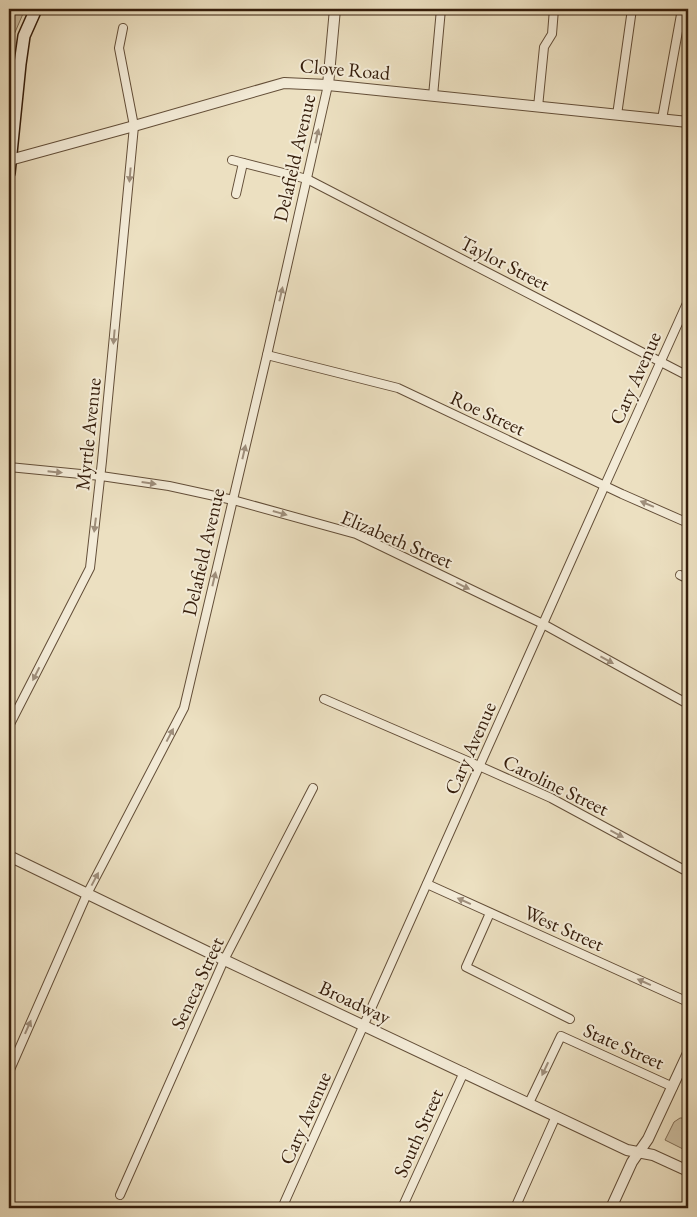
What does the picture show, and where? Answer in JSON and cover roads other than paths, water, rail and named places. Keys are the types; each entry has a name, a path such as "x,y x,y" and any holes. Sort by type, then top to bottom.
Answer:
{"main road":[{"path":"9,173 24,36 36,9"}],"street":[{"name":"Delafield Avenue","path":"9,1072 87,894 184,708 328,85 335,9"},
{"path":"433,96 441,9"},
{"path":"538,107 544,47 552,34 554,9"},
{"path":"617,115 632,9"},
{"path":"662,119 682,9"},
{"name":"Myrtle Avenue","path":"9,726 90,568 101,476 134,126 119,48 123,28"},
{"name":"Clove Road","path":"9,160 284,83 328,85 688,122"},
{"name":"Taylor Street","path":"232,160 307,179 688,376"},
{"path":"236,194 242,163"},
{"name":"Cary Avenue","path":"282,1208 688,301"},
{"name":"Roe Street","path":"267,355 398,388 688,523"},
{"name":"Elizabeth Street","path":"9,468 101,476 169,486 233,500 356,534 543,624 688,704"},
{"path":"680,575 688,579"},
{"name":"Caroline Street","path":"324,699 551,798 688,872"},
{"name":"Seneca Street","path":"120,1194 224,960 313,788"},
{"name":"Broadway","path":"9,856 224,960 627,1150 653,1155 688,1171"},
{"name":"West Street","path":"427,884 688,1002"},
{"path":"490,913 466,966 570,1019"},
{"name":"State Street","path":"529,1103 561,1036 673,1086"},
{"path":"611,1208 632,1162 648,1139 688,1053"},
{"name":"South Street","path":"402,1208 464,1072"},
{"path":"515,1208 556,1116"}]}
